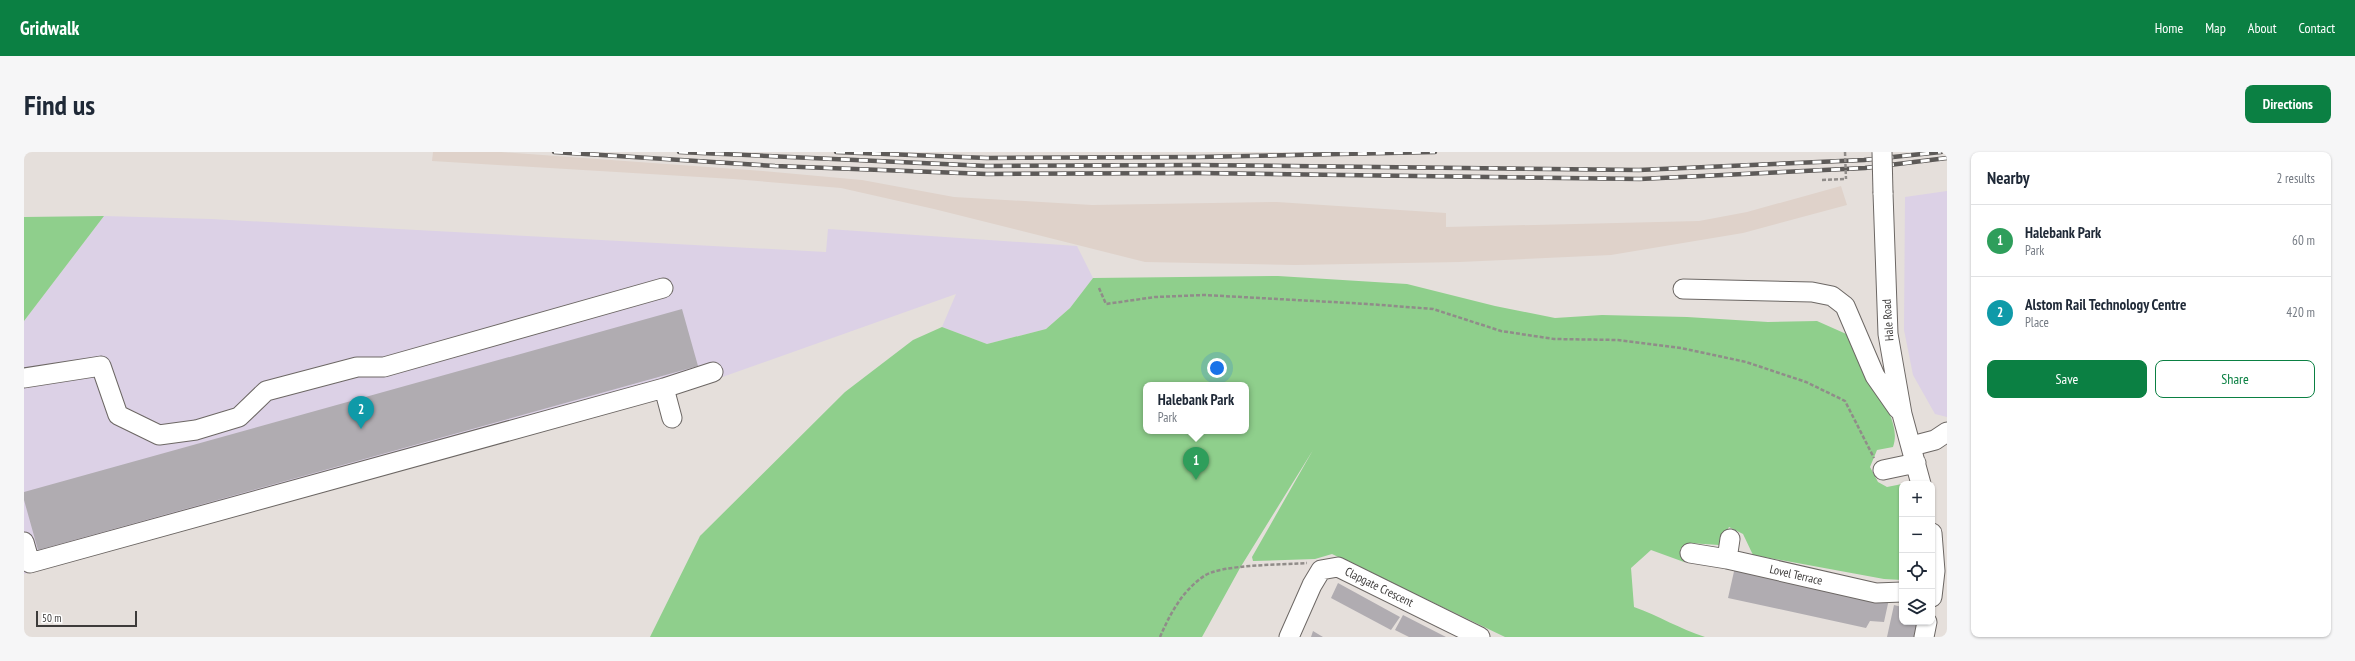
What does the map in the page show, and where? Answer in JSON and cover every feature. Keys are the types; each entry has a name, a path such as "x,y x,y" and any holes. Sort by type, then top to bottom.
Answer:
{"street":[{"name":"Hale Road","path":"1882,152 1888,334 1902,414 1920,481"},
{"path":"24,378 101,366 118,415 159,435 196,430 239,417 266,391 357,367 384,367 663,288"},
{"path":"1683,289 1812,292 1832,296 1845,306 1875,376 1902,414"},
{"path":"24,542 30,563 664,388 713,372"},
{"path":"664,388 672,418"},
{"path":"1883,470 1914,454 1947,432"},
{"path":"1727,559 1730,539"},
{"name":"Lovel Terrace","path":"1690,553 1727,559 1876,593 1899,592"},
{"path":"1933,589 1935,571 1934,553"},
{"name":"Clapgate Crescent","path":"1322,570 1338,567 1480,637"},
{"path":"1289,637 1312,585 1322,570"},
{"path":"1924,637 1926,625"}],"path":[{"path":"1822,180 1846,179 1845,152"},
{"path":"1099,288 1106,304 1155,297 1204,295 1433,309 1501,331 1554,339 1626,341 1681,348 1746,362 1806,382 1845,401 1870,453 1883,470"},
{"path":"1160,637 1169,618 1186,592 1205,575 1222,569 1308,563 1322,570"}],"shaded area":[{"path":"433,152 501,152 763,171 862,180 954,197 1092,205 1277,202 1446,213 1446,227 1699,221 1747,212 1841,186 1847,205 1743,233 1611,255 1460,262 1295,265 1145,262 934,209 841,188 733,179 432,161"},
{"path":"1947,191 1947,417 1935,414 1913,375 1904,330 1905,197"},
{"path":"104,216 211,219 826,252 828,229 1077,246 1093,278 1070,308 1046,329 987,344 942,327 956,294 711,381 24,574 24,321"}],"green space":[{"path":"104,216 24,321 24,217"},
{"path":"1278,276 1407,284 1495,306 1555,318 1602,315 1687,317 1768,322 1817,321 1853,337 1870,378 1887,407 1891,417 1895,437 1893,447 1877,450 1870,467 1878,482 1887,487 1899,485 1899,580 1884,579 1753,555 1743,534 1729,527 1719,545 1689,543 1680,550 1684,562 1651,550 1631,568 1634,607 1705,637 1505,637 1332,554 1315,559 1253,561 1252,557 1313,450 1240,568 1202,637 650,637 700,536 845,392 913,340 942,327 987,344 1046,329 1070,308 1093,278"}],"building":[{"path":"682,309 698,366 38,550 24,500 24,492"},
{"path":"1735,567 1889,599 1884,622 1870,621 1866,628 1728,598"},
{"path":"1338,583 1400,617 1391,630 1331,598"},
{"path":"1894,605 1899,606 1899,625 1920,625 1918,637 1887,637"},
{"path":"1403,615 1446,637 1409,637 1395,630"},
{"path":"1313,631 1323,637 1311,637"}],"railway":[{"path":"554,152 775,166 987,174 1198,173 1640,179 1865,168 1947,158"},
{"path":"679,152 987,166 1198,165 1639,170 1864,160 1941,152"},
{"path":"836,152 987,158 1198,157 1435,152"}],"place":[{"name":"Alstom Rail Technology Centre","path":"361,429"},
{"name":"Halebank Park","path":"1196,480"}]}
